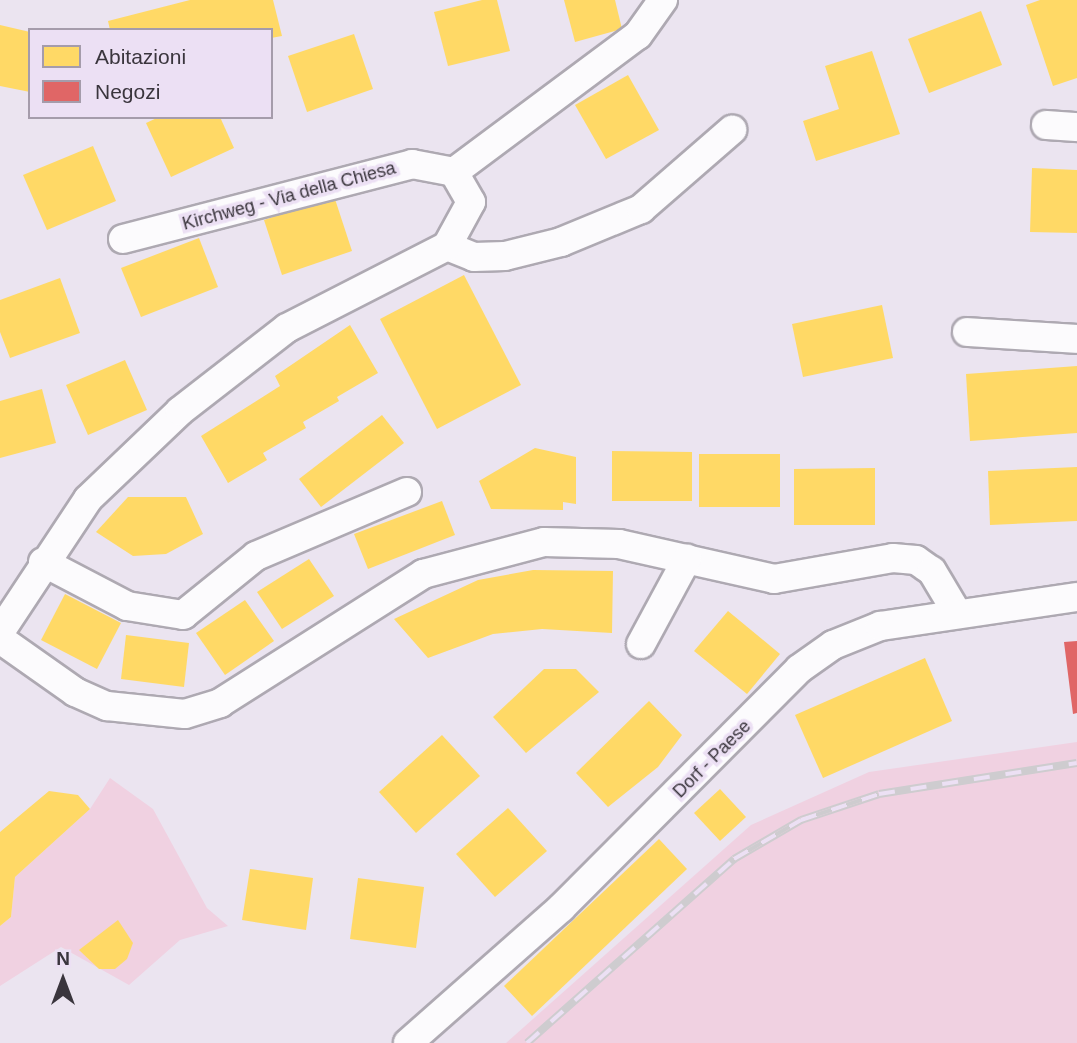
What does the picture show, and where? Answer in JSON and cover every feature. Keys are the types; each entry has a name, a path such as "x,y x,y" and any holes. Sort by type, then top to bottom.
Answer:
{"street":[{"path":"0,632 43,562 88,499 180,411 287,328 447,246 471,202 454,172 638,35 663,0"},
{"path":"1046,125 1077,127"},
{"path":"447,246 474,257 505,256 561,242 641,209 732,130"},
{"name":"Kirchweg - Via della Chiesa","path":"124,239 412,164 454,172"},
{"path":"967,332 1077,339"},
{"path":"43,562 127,606 183,615 256,556 407,492"},
{"path":"0,639 75,692 107,706 185,714 220,703 423,574 544,542 619,544 774,579 893,558 916,560 932,571 957,613"},
{"path":"641,644 687,559"},
{"name":"Dorf - Paese","path":"408,1043 561,908 799,669 856,634 957,613 1077,597"}],"shaded area":[{"path":"1077,742 1077,1043 506,1043 751,825 869,772"},
{"path":"110,778 153,809 207,908 228,926 180,940 129,985 61,947 0,986 0,926 11,917 15,877 90,809"}],"building: Abitazioni":[{"path":"190,0 273,0 282,36 273,38 273,28 110,28 108,21"},
{"path":"482,0 497,0 510,51 448,66 434,12"},
{"path":"564,0 615,0 622,29 575,42"},
{"path":"1040,0 1077,0 1077,78 1053,86 1026,5"},
{"path":"981,11 1002,65 929,93 908,39"},
{"path":"0,25 28,32 28,92 0,86"},
{"path":"354,34 373,89 307,112 288,56"},
{"path":"872,51 900,134 816,161 803,121 839,109 825,66"},
{"path":"628,75 659,130 606,159 575,105"},
{"path":"155,119 221,119 234,148 171,177 146,123"},
{"path":"93,146 116,201 47,230 23,175"},
{"path":"1032,168 1077,170 1077,233 1030,232"},
{"path":"334,196 352,251 282,275 264,220"},
{"path":"199,238 218,287 141,317 121,268"},
{"path":"464,275 521,385 437,429 380,319"},
{"path":"60,278 80,333 10,358 0,332 0,300"},
{"path":"882,305 893,358 803,377 792,324"},
{"path":"350,325 378,373 337,397 339,401 303,422 306,428 263,453 267,460 228,483 201,436 280,386 275,376"},
{"path":"125,360 147,410 88,435 66,385"},
{"path":"1077,366 1077,433 970,441 966,374"},
{"path":"42,389 56,443 0,458 0,401"},
{"path":"382,415 404,443 321,507 299,479"},
{"path":"535,448 576,457 576,504 563,502 563,510 491,509 479,481"},
{"path":"612,451 692,452 692,501 612,501"},
{"path":"699,454 780,454 780,507 699,507"},
{"path":"1077,467 1077,521 990,525 988,471"},
{"path":"875,468 875,525 794,525 794,469"},
{"path":"128,497 186,497 203,534 166,554 133,556 96,532"},
{"path":"442,501 455,535 368,569 354,534"},
{"path":"309,559 334,596 282,629 257,592"},
{"path":"533,570 613,571 612,633 542,629 493,634 428,658 394,619 478,580"},
{"path":"65,594 121,623 97,669 41,640"},
{"path":"245,600 274,641 225,675 196,633"},
{"path":"728,611 780,654 747,694 694,651"},
{"path":"126,635 189,643 184,687 121,679"},
{"path":"925,658 952,721 823,778 795,715"},
{"path":"544,669 576,669 599,692 526,753 493,717"},
{"path":"649,701 682,735 658,767 608,807 576,773"},
{"path":"442,735 480,776 416,833 379,792"},
{"path":"720,789 746,817 720,841 694,813"},
{"path":"49,791 78,795 90,809 15,877 11,917 0,926 0,832"},
{"path":"508,808 547,851 495,897 456,854"},
{"path":"659,839 687,869 532,1016 504,986"},
{"path":"250,869 313,878 306,930 242,920"},
{"path":"358,878 424,887 416,948 350,939"},
{"path":"118,920 133,943 127,959 115,969 99,969 79,950"}],"building: Negozi":[{"path":"1077,641 1077,713 1073,714 1064,642"}],"railway":[{"path":"527,1043 734,859 801,820 879,794 1077,763"}]}
